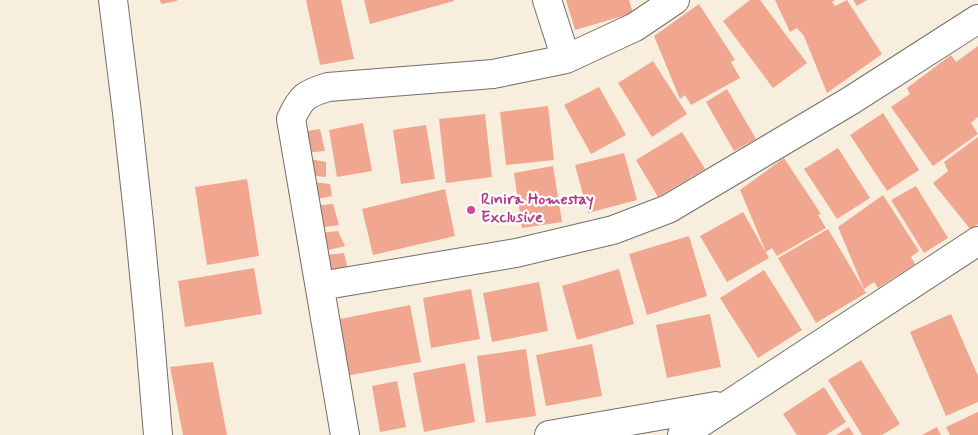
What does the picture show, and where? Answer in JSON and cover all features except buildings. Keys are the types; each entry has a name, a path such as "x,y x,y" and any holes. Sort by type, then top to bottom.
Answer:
{"street":[{"path":"113,0 130,128 150,320 158,435"},
{"path":"547,0 566,59"},
{"path":"345,435 291,119 298,104 307,94 328,87 492,74 566,59 635,27 675,0"},
{"path":"320,286 516,253 613,230 668,209 842,106 978,19"},
{"path":"682,435 725,405 978,241"},
{"path":"548,435 725,405"}],"place":[{"name":"Rinira Homestay Exclusive","path":"471,210"}]}
